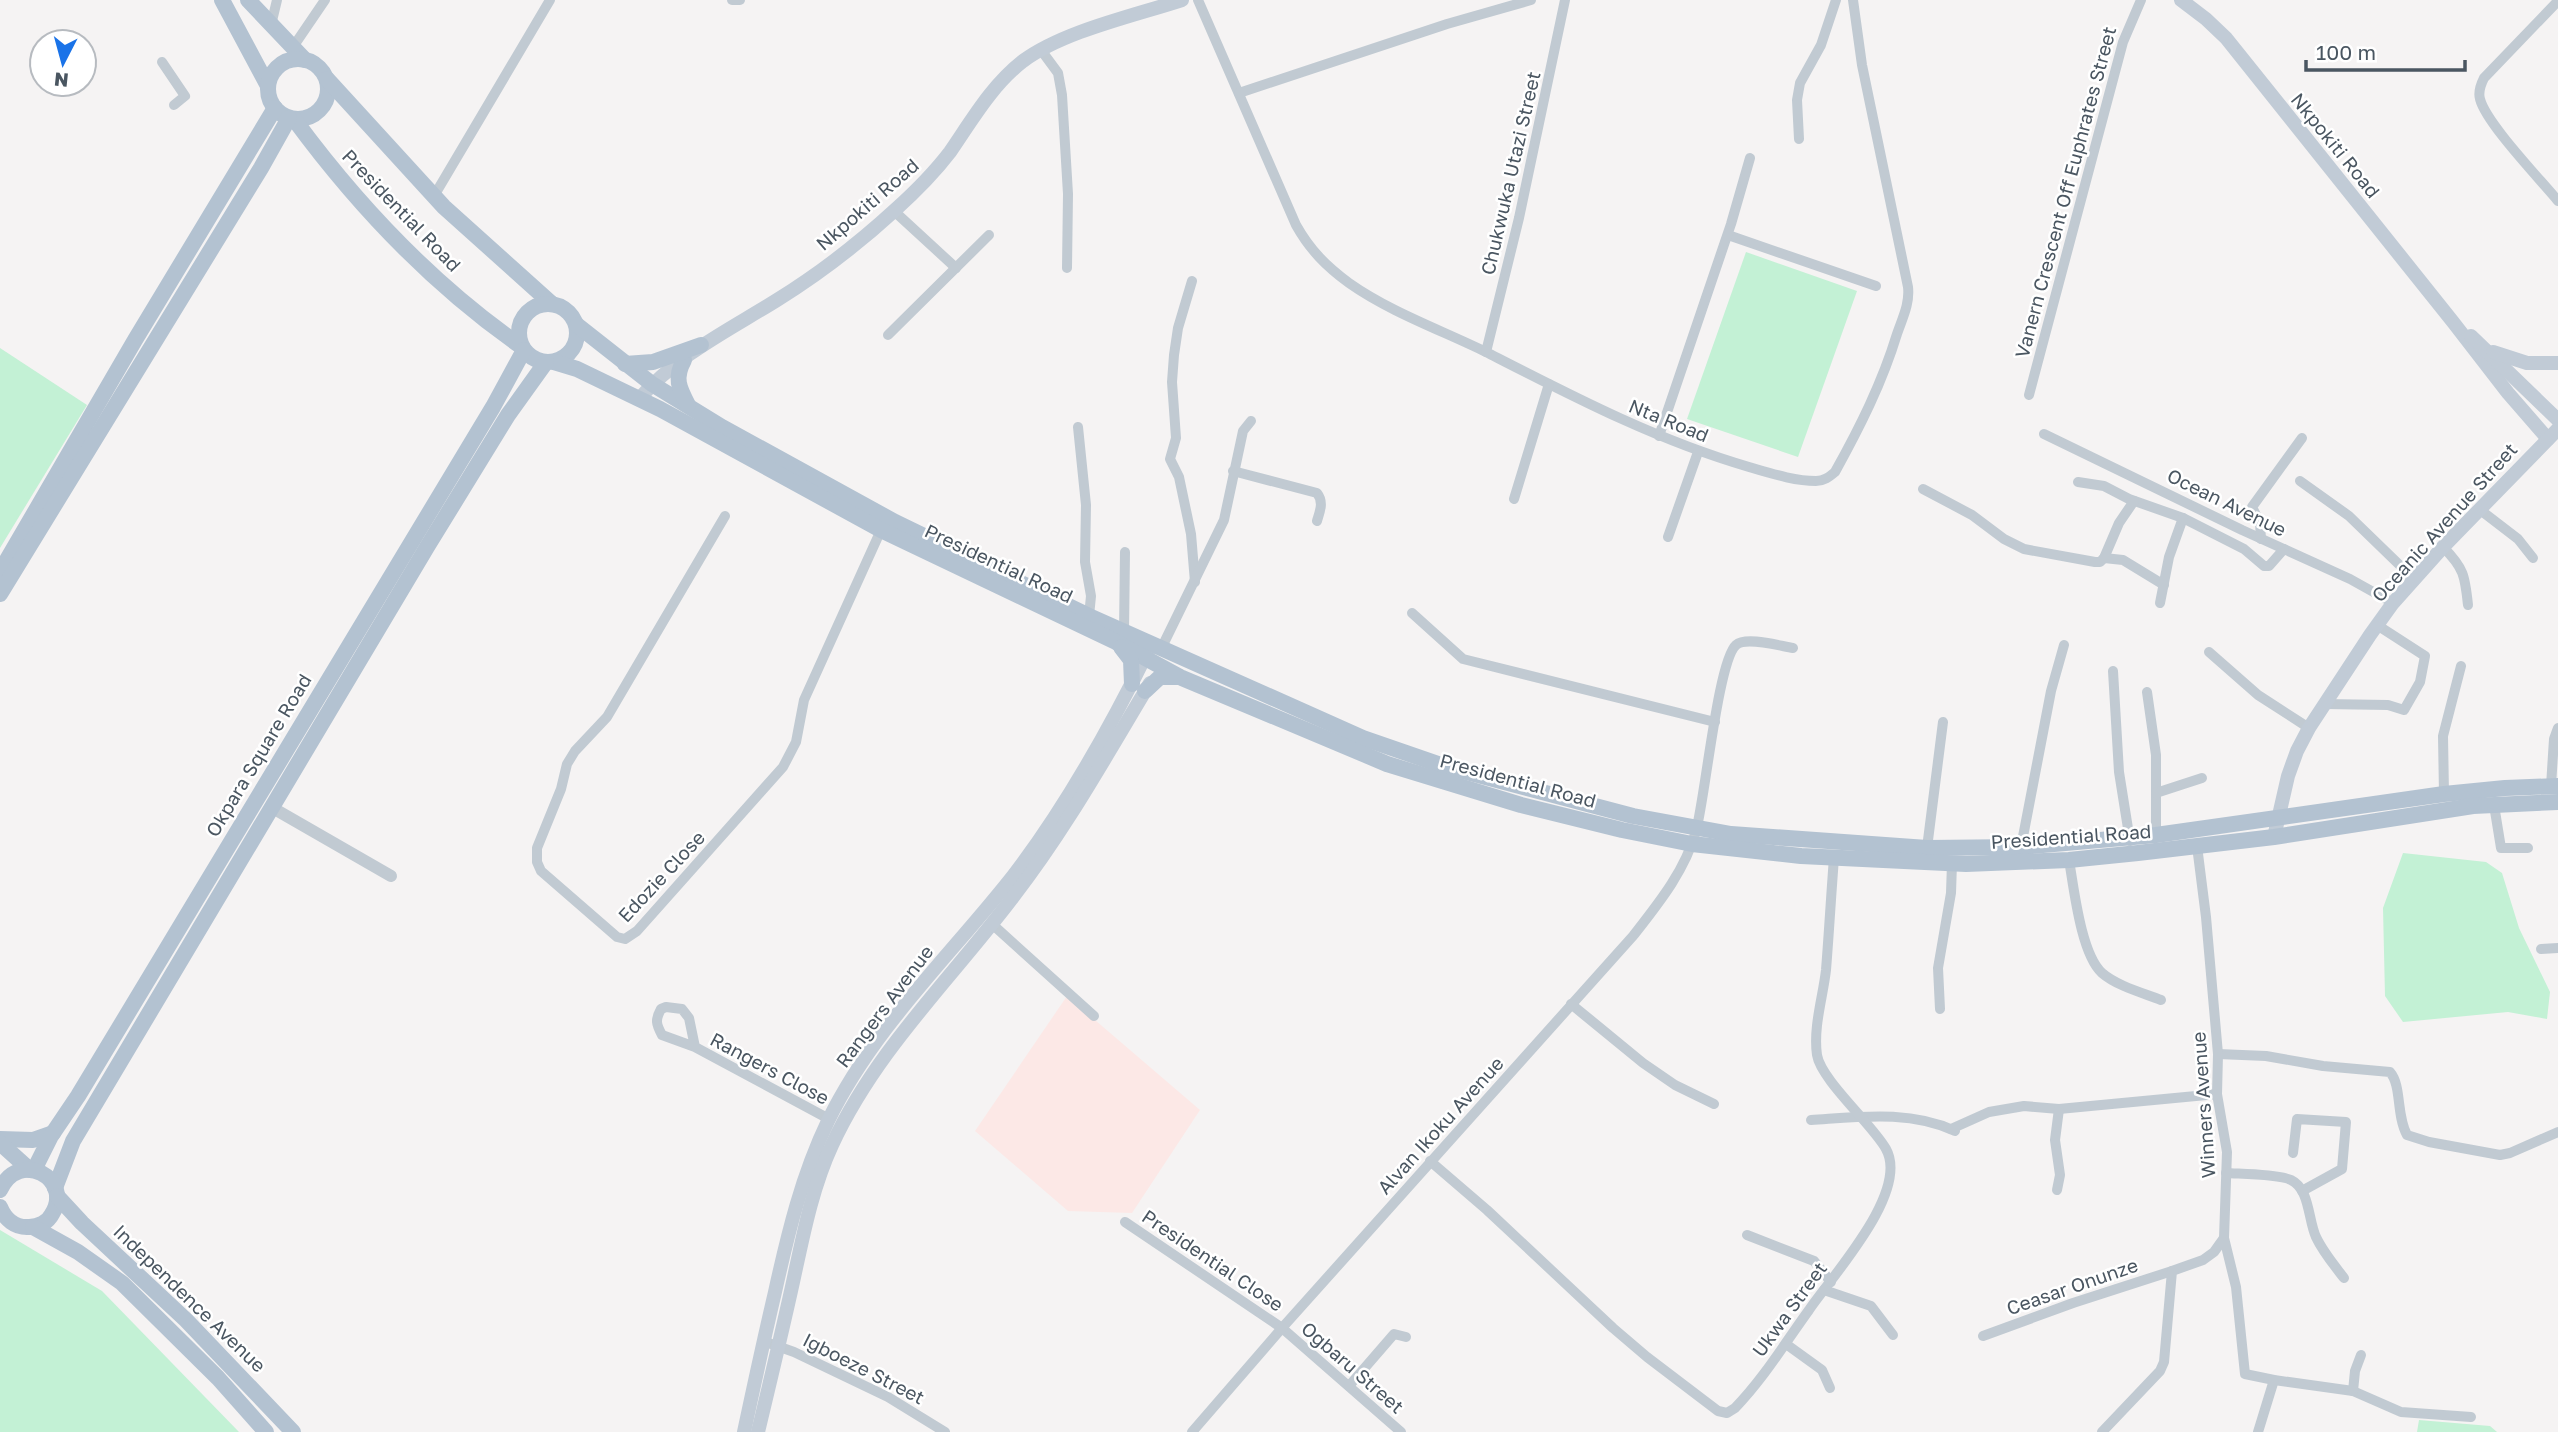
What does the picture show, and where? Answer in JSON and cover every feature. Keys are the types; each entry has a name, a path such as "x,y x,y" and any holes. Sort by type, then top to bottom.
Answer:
{"main road":[{"path":"222,0 268,86 270,98 286,115 314,115 327,99 327,79 316,65 305,60 248,0"},
{"name":"Nkpokiti Road","path":"639,399 652,384 701,345 796,287 894,211 937,167 1002,80 1023,61 1066,38 1146,5 1182,0"},
{"name":"Nkpokiti Road","path":"2183,1 2225,38 2453,322"},
{"path":"242,36 268,22"},
{"path":"268,86 281,65 305,60"},
{"name":"Presidential Road","path":"327,79 434,196 552,304"},
{"path":"0,572 45,506 286,115"},
{"name":"Presidential Road","path":"286,115 336,175 410,255 470,308 523,348"},
{"path":"552,304 568,311 577,325 578,335 571,352 550,362 534,358 523,348 519,331 524,316 536,306 552,304"},
{"path":"2453,322 2483,346 2521,383 2556,430"},
{"path":"2453,322 2508,393 2556,430"},
{"name":"Presidential Road","path":"577,325 652,384 793,467 987,574 1157,654 1363,738 1444,766 1694,837 1952,863 2046,854 2128,838 2444,794 2555,786"},
{"path":"625,364 653,362 701,345"},
{"path":"2483,346 2498,355 2541,365 2558,363"},
{"name":"Okpara Square Road","path":"32,1170 486,419 523,348"},
{"path":"684,360 679,369 678,382 688,405"},
{"name":"Presidential Road","path":"550,362 577,369 639,399 881,530 1089,616 1119,636"},
{"name":"Okpara Square Road","path":"33,1227 54,1213 56,1192 73,1141 271,807 508,415 550,362"},
{"path":"2508,393 2541,365"},
{"name":"Oceanic Avenue Street","path":"2273,837 2292,764 2309,728 2377,625 2443,547 2556,430"},
{"path":"0,594 45,506"},
{"path":"1119,636 1129,654 1139,688"},
{"path":"1139,688 1157,654"},
{"name":"Presidential Road","path":"1157,654 1182,678 1387,764 1521,805 1694,837 1834,858 1857,852 2021,847 2069,860 2273,837 2494,804 2558,802"},
{"path":"1139,688 1160,677 1182,678"},
{"name":"Rangers Avenue","path":"758,1432 812,1200 821,1170 837,1134 876,1065 992,924 1051,847 1139,688"},
{"name":"Rangers Avenue","path":"744,1432 792,1214 829,1119 856,1070 886,1028 1013,876 1139,688"},
{"path":"255,802 271,807"},
{"path":"0,1141 33,1140 53,1133"},
{"path":"0,1141 32,1170"},
{"path":"0,1190 8,1177 22,1170 32,1170"},
{"name":"Independence Avenue","path":"32,1170 47,1177 82,1223 186,1320 292,1432"},
{"name":"Independence Avenue","path":"1,1211 20,1226 33,1227 78,1252 122,1283 218,1378 265,1432"}],"street":[{"path":"268,22 276,0"},
{"path":"293,47 325,0"},
{"path":"434,196 550,0"},
{"path":"732,0 740,0"},
{"name":"Nta Road","path":"1198,0 1296,225 1320,261 1352,285 1606,414 1698,452 1780,475 1818,481 1835,472 1885,375 1908,294 1862,65 1853,0"},
{"path":"1239,93 1447,24 1531,0"},
{"name":"Chukwuka Utazi Street","path":"1486,352 1525,193 1566,0"},
{"path":"1799,139 1797,100 1800,83 1821,45 1836,0"},
{"name":"Vanern Crescent Off Euphrates Street","path":"2029,394 2123,42 2141,0"},
{"path":"2558,1 2484,78 2479,92 2481,103 2495,126 2558,201"},
{"path":"1041,50 1058,73 1062,95 1068,194 1067,268"},
{"path":"162,62 185,96 174,105"},
{"path":"1659,436 1728,234 1750,158"},
{"path":"894,211 956,268"},
{"path":"1728,234 1876,286"},
{"path":"888,335 989,235"},
{"path":"1192,281 1178,328 1174,355 1172,382 1176,438 1171,459 1178,477 1191,534 1195,582"},
{"path":"1514,499 1549,384"},
{"path":"1157,654 1224,520 1243,431 1251,421"},
{"path":"1078,428 1086,505 1085,562 1091,596 1089,616"},
{"name":"Ocean Avenue","path":"2044,433 2261,539 2350,579 2393,603"},
{"path":"2261,539 2260,523 2252,507 2302,438"},
{"path":"1668,537 1698,452"},
{"path":"1233,471 1317,493 1321,506 1317,521"},
{"path":"2301,481 2348,516 2414,579"},
{"path":"2078,482 2104,486 2183,518 2244,549 2264,566 2269,566 2284,549"},
{"path":"1923,489 1972,515 2004,539 2024,548 2095,562 2104,558 2119,523 2134,500"},
{"path":"2479,509 2518,539 2533,558"},
{"name":"Edozie Close","path":"724,516 607,717 575,751 567,764 561,789 537,848 537,862 541,871 617,937 625,939 636,931 783,767 796,742 804,700 881,530"},
{"path":"2160,603 2171,551 2183,518"},
{"path":"2443,547 2464,572 2468,605"},
{"path":"1119,636 1125,552"},
{"path":"2104,558 2123,560 2164,585"},
{"path":"1412,613 1463,659 1715,722"},
{"path":"2325,704 2388,705 2404,710 2420,682 2425,656 2377,625"},
{"name":"Alvan Ikoku Avenue","path":"1192,1432 1653,911 1676,876 1694,837 1728,659 1738,643 1747,641 1793,648"},
{"path":"2021,847 2051,691 2064,645"},
{"path":"2208,652 2258,695 2309,728"},
{"path":"2444,794 2444,736 2461,666"},
{"path":"2113,671 2119,772 2128,838 2138,853"},
{"path":"2147,692 2156,755 2156,835"},
{"path":"1927,848 1943,722"},
{"path":"2555,786 2554,739 2558,728"},
{"path":"2156,793 2202,778"},
{"path":"2494,804 2501,848 2528,848"},
{"path":"271,807 391,876"},
{"name":"Winners Avenue","path":"2197,846 2218,1054 2217,1094 2227,1152 2224,1238 2236,1287 2245,1374 2274,1380"},
{"name":"Ukwa Street","path":"1430,1161 1647,1357 1718,1411 1727,1413 1735,1408 1786,1345 1871,1224 1891,1175 1886,1148 1817,1057 1834,858"},
{"path":"2069,860 2084,937 2091,958 2104,974 2161,1000"},
{"path":"1940,1009 1938,968 1951,894 1952,863"},
{"path":"992,924 1094,1016"},
{"path":"2541,949 2558,948"},
{"path":"1571,1004 1643,1063 1675,1085 1714,1104"},
{"name":"Rangers Close","path":"695,1047 689,1018 681,1009 661,1009 656,1017 662,1035 695,1047 829,1119"},
{"path":"2218,1054 2266,1056 2323,1066 2390,1072 2395,1077 2399,1114 2407,1135 2429,1142 2500,1154 2510,1153 2558,1132"},
{"path":"1811,1120 1881,1116 1913,1119 1953,1130 1989,1112 2024,1106 2059,1109 2217,1094"},
{"path":"2057,1190 2060,1175 2056,1140 2059,1109"},
{"path":"2293,1153 2297,1119 2346,1122 2343,1169 2302,1191"},
{"path":"2226,1173 2292,1180 2302,1191 2315,1235 2327,1257 2344,1278"},
{"name":"Presidential Close","path":"1125,1222 1282,1328"},
{"path":"1747,1235 1814,1261 1827,1286 1871,1306 1893,1335"},
{"path":"2102,1432 2160,1371 2164,1362 2172,1271 2203,1260 2214,1252 2224,1238"},
{"name":"Ceasar Onunze","path":"1983,1336 2172,1271"},
{"name":"Ogbaru Street","path":"1282,1328 1401,1432"},
{"path":"1349,1386 1394,1334 1406,1337"},
{"name":"Igboeze Street","path":"763,1341 888,1397 945,1432"},
{"path":"1786,1345 1822,1370 1830,1388"},
{"path":"2353,1391 2355,1371 2361,1354"},
{"path":"2258,1432 2274,1380 2353,1391 2401,1412 2471,1417"}],"shaded area":[{"path":"1067,996 1200,1110 1132,1213 1068,1211 975,1131"}],"green space":[{"path":"1746,252 1857,291 1798,457 1687,419"},
{"path":"0,348 87,405 0,548"},
{"path":"2403,853 2486,862 2502,873 2519,928 2550,992 2547,1019 2508,1012 2403,1022 2385,996 2383,908"},
{"path":"0,1230 102,1291 239,1432 0,1432"},
{"path":"2419,1420 2490,1426 2497,1432 2417,1432"}]}
